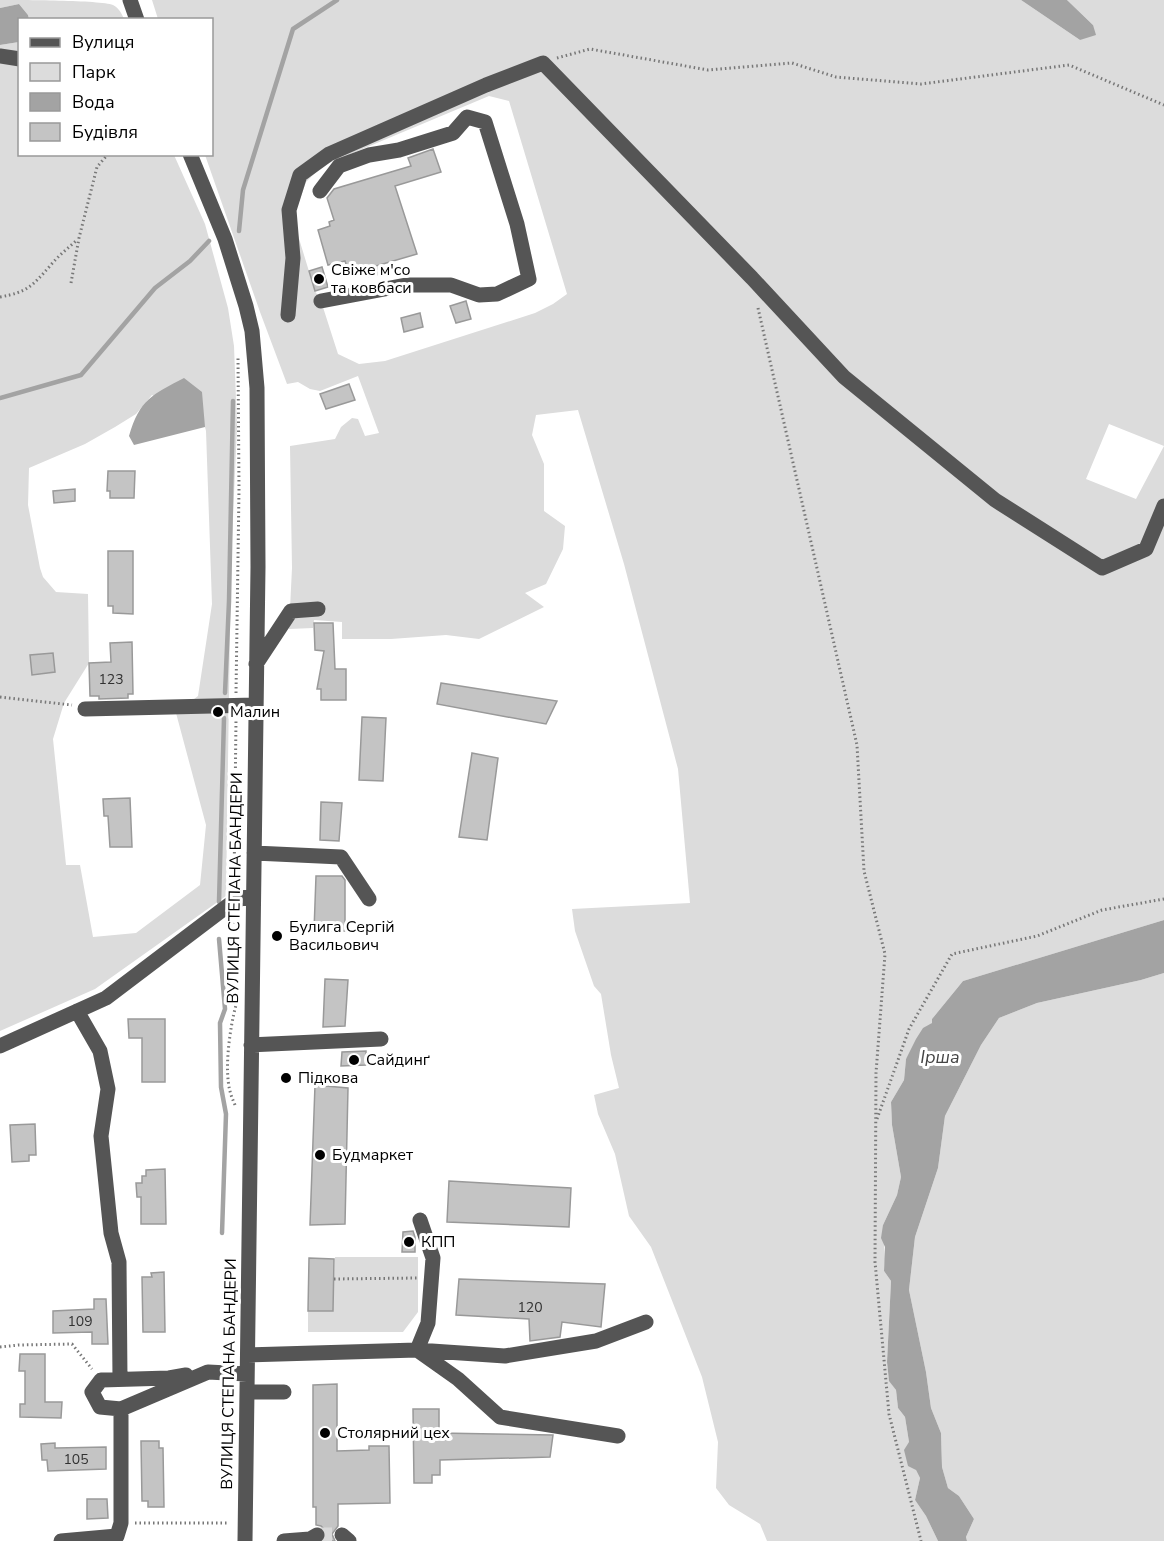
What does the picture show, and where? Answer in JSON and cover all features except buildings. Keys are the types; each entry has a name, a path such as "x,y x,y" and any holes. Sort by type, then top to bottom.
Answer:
{"street":[{"path":"130,0 136,18"},
{"path":"0,56 18,59"},
{"path":"288,315 293,258 290,210 300,175 328,154 486,85 543,63 752,278 844,377 995,500 1102,568 1146,549 1164,506"},
{"path":"320,191 339,166 369,155 399,150 453,133 467,117 485,122 517,224 529,279 497,294 479,295 451,285 406,285 321,301"},
{"name":"ВУЛИЦЯ СТЕПАНА БАНДЕРИ","path":"191,156 225,239 248,314 256,366 258,532 245,1541"},
{"path":"256,664 291,610 318,609"},
{"path":"85,708 255,705"},
{"path":"254,852 341,857 369,898"},
{"path":"0,1046 106,998 234,902 253,896"},
{"path":"77,1011 100,1051 108,1089 101,1136 111,1233 119,1262 120,1379"},
{"path":"251,1046 381,1038"},
{"path":"417,1350 425,1318 420,1220"},
{"path":"248,1355 417,1350 505,1356 596,1341 646,1322"},
{"path":"417,1350 458,1379 500,1417 618,1436"},
{"path":"208,1372 121,1409 100,1407 92,1392 101,1380 169,1378 208,1372 248,1374"},
{"path":"247,1392 284,1392"},
{"path":"61,1541 118,1533 121,1409"},
{"path":"284,1540 313,1538"}],"path":[{"path":"543,63 591,49 708,69 792,63 836,77 921,84 1069,65 1164,105"},
{"path":"71,283 79,238 97,167 106,156"},
{"path":"0,297 15,294 36,283 79,238"},
{"path":"761,320 857,745 864,872 885,954 876,1073 874,1262 889,1414 921,1541"},
{"path":"236,972 234,902 239,490 237,354"},
{"path":"0,697 64,703 85,708"},
{"path":"875,1124 909,1029 952,954 1037,936 1102,910 1164,899"},
{"path":"236,1109 229,1090 228,1066 230,1026 237,1002"},
{"path":"334,1279 424,1268"},
{"path":"0,1347 72,1344 101,1380"},
{"path":"118,1533 229,1523 229,1532"}],"green space":[{"path":"0,0 93,2 113,5 124,18 29,18 19,4 0,8"},
{"path":"152,0 1021,0 1080,40 1093,25 1067,0 1164,0 1164,446 1164,920 963,981 932,1019 932,1023 906,1059 904,1080 891,1102 892,1125 901,1177 897,1195 883,1225 884,1271 891,1281 887,1362 889,1380 896,1390 898,1408 905,1417 909,1442 920,1478 915,1500 938,1541 767,1541 760,1524 729,1505 716,1488 718,1442 702,1377 651,1247 629,1216 615,1154 598,1114 594,1095 619,1088 601,994 594,986 575,931 572,909 690,903 678,769 624,564 578,410 536,415 532,435 544,464 544,511 565,526 563,549 546,584 525,593 544,607 479,639 446,635 391,639 342,639 342,622 314,620 313,628 289,629 292,568 290,446 335,439 341,427 352,418 358,419 365,436 379,433 358,376 320,391 310,389 298,382 287,384 205,156 213,156 213,18 158,18","holes":["489,96 509,101 567,294 535,313 385,361 359,364 338,354 321,301 315,291 293,219 306,182 322,166","1109,424 1164,446 1136,499 1086,479"]},
{"path":"18,42 18,156 174,156 205,224 228,308 234,346 237,427 231,563 226,896 95,989 0,1031 0,45","holes":["152,395 205,427 212,604 198,696 176,713 206,825 200,885 136,933 93,937 80,865 66,865 53,739 64,703 89,663 88,594 56,592 43,577 28,505 29,468 85,444 115,427 136,414"]},
{"path":"1164,973 1164,1541 967,1541 966,1537 974,1519 959,1496 948,1488 942,1467 941,1433 931,1408 909,1290 915,1237 938,1168 945,1116 981,1045 999,1018 1037,1003"},
{"path":"335,1257 418,1257 418,1312 403,1332 308,1332 308,1311 333,1311"}],"water":[{"path":"1021,0 1067,0 1093,25 1096,35 1080,40"},
{"path":"19,4 28,15 29,18 18,18 18,42 0,45 0,8"},
{"path":"184,378 202,392 205,427 134,445 129,436 143,406 155,394"},
{"name":"Ірша","path":"1164,920 1164,973 1037,1003 999,1018 981,1045 945,1116 938,1168 915,1237 909,1290 931,1408 941,1433 942,1467 948,1488 959,1496 974,1519 966,1537 967,1541 938,1541 915,1500 920,1478 916,1470 908,1466 904,1450 909,1442 905,1417 898,1408 896,1390 889,1381 887,1362 891,1281 884,1271 885,1247 881,1238 883,1225 897,1195 901,1177 892,1125 891,1102 904,1080 906,1059 923,1028 932,1023 932,1019 963,981"}],"waterway":[{"path":"239,231 243,190 293,29 337,0"},
{"path":"0,398 81,375 155,288 190,261 209,241"},
{"path":"225,693 233,401"},
{"path":"219,902 224,718"},
{"path":"219,939 225,1009 220,1023 221,1087 226,1114 222,1233"}],"tunnel":[{"path":"317,1535 342,1535"}],"place":[{"name":"Свіже м'со та ковбаси","path":"319,279"},
{"name":"Малин","path":"218,712"},
{"name":"Булига Сергій Васильович","path":"277,936"},
{"name":"Сайдинґ","path":"354,1060"},
{"name":"Підкова","path":"286,1078"},
{"name":"Будмаркет","path":"320,1155"},
{"name":"КПП","path":"409,1242"},
{"name":"Столярний цех","path":"325,1433"}]}
